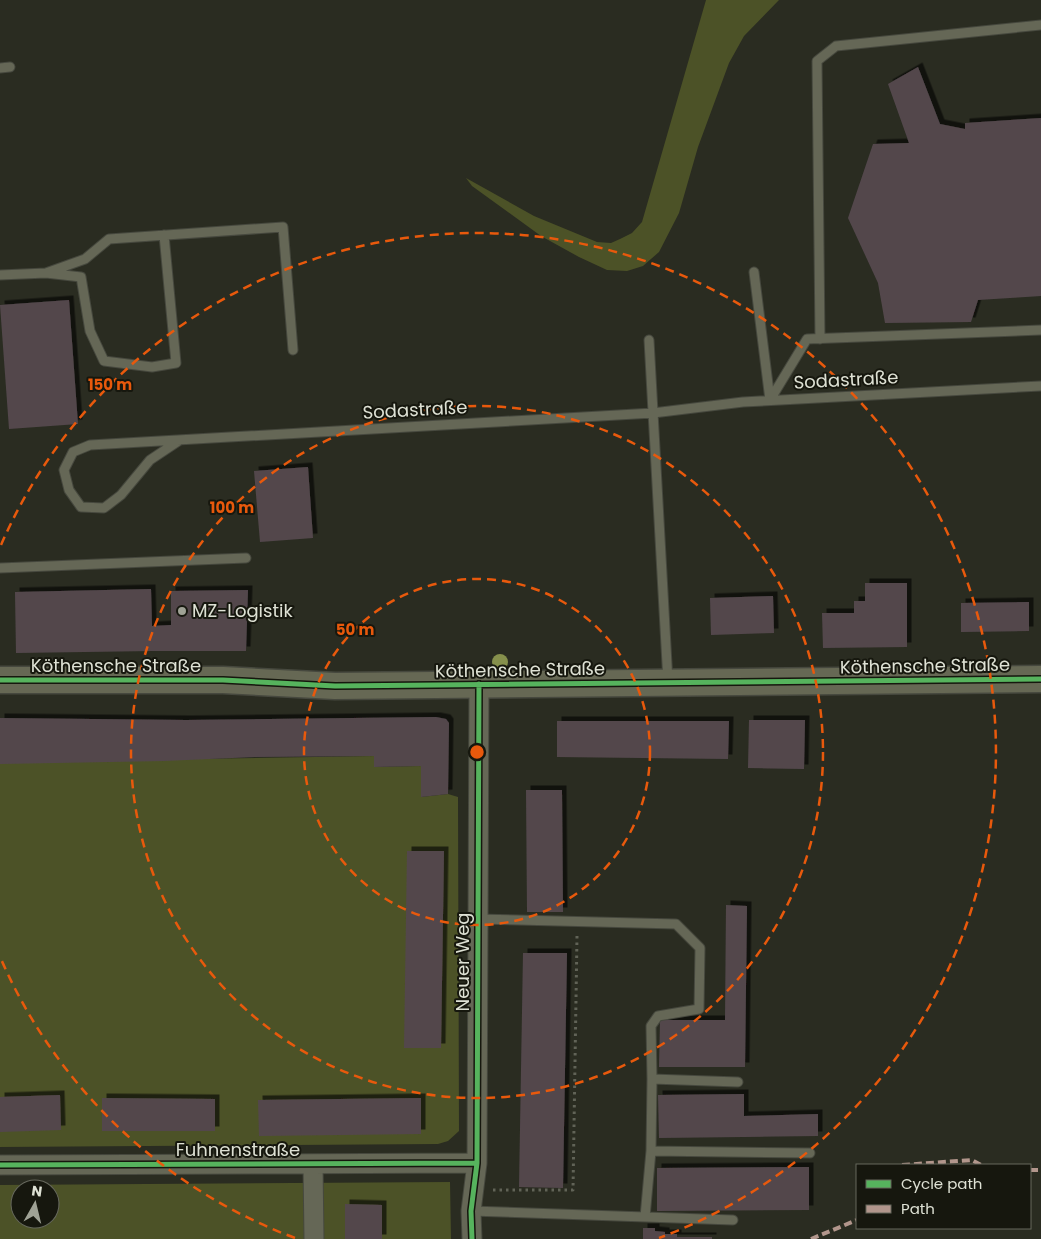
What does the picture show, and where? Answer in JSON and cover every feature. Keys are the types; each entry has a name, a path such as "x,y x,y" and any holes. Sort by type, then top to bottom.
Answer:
{"main road":[{"name":"Köthensche Straße","path":"0,680 223,680 335,686 1041,679"}],"street":[{"name":"Neuer Weg","path":"472,1239 471,1211 477,1163 479,684"},
{"name":"Fuhnenstraße","path":"0,1164 477,1163"},
{"path":"313,1164 314,1239"}],"lane":[{"path":"820,339 817,61 836,46 1041,25"},
{"path":"0,68 10,67"},
{"path":"46,273 85,259 109,239 284,227 293,350"},
{"path":"0,275 46,273 82,277 90,331 104,361 152,367 176,363 164,235"},
{"path":"754,272 770,400"},
{"path":"770,400 807,339 1041,330"},
{"path":"648,340 668,683"},
{"name":"Sodastraße","path":"180,440 150,460 121,495 104,508 81,507 69,490 64,470 73,452 90,445 653,413 770,400 1041,386"},
{"path":"0,568 246,558"},
{"path":"477,918 676,924 700,948 699,1009 658,1016 651,1026 651,1151 644,1217"},
{"path":"652,1078 738,1082"},
{"path":"651,1151 810,1153"},
{"path":"471,1211 733,1220"}],"path":[{"path":"473,1190 573,1190 577,921"}],"green space":[{"path":"706,0 779,0 744,36 729,63 698,147 679,213 659,252 643,266 627,271 607,270 579,257 541,236 472,186 466,178 534,216 597,242 611,243 632,233 642,222"},
{"path":"374,756 374,767 421,766 421,797 448,794 458,797 459,1131 448,1141 438,1144 0,1147 0,762"},
{"path":"450,1182 451,1239 0,1239 0,1185 10,1185 10,1229 60,1229 60,1185"}],"building":[{"path":"918,67 940,124 965,129 965,123 1041,118 1041,296 978,300 971,322 885,323 878,283 848,218 873,144 909,143 888,84"},
{"path":"69,300 78,424 9,429 0,305"},
{"path":"308,467 313,538 260,542 254,471"},
{"path":"865,583 907,583 907,647 823,648 822,613 854,613 854,601 865,601"},
{"path":"151,589 152,626 171,625 171,591 248,590 246,651 16,653 15,592"},
{"path":"773,596 774,633 711,635 710,598"},
{"path":"1029,602 1029,631 961,632 961,603"},
{"path":"436,717 446,719 449,723 448,794 421,797 421,766 374,767 374,756 255,757 164,761 0,764 0,718 186,720"},
{"path":"749,720 805,720 804,769 748,768"},
{"path":"557,721 729,721 728,759 557,757"},
{"path":"526,790 562,790 563,912 527,912"},
{"path":"407,851 444,851 441,1048 404,1048"},
{"path":"726,905 747,906 745,1067 659,1067 660,1020 725,1020"},
{"path":"523,953 567,953 563,1188 519,1187"},
{"path":"744,1094 744,1116 818,1114 818,1136 659,1138 658,1095"},
{"path":"60,1095 61,1130 0,1132 0,1097"},
{"path":"102,1098 215,1099 215,1131 102,1131"},
{"path":"421,1098 421,1134 259,1136 258,1100"},
{"path":"809,1167 809,1210 657,1211 657,1168"},
{"path":"345,1204 382,1205 382,1239 345,1239"},
{"path":"643,1228 655,1228 655,1231 665,1232 665,1234 677,1234 677,1237 712,1237 712,1239 643,1239"}],"marked path":[{"path":"916,1164 972,1160 979,1164"},
{"path":"1031,1170 1041,1170"},
{"path":"811,1239 856,1220"}],"cycle path":[{"path":"0,680 223,680 335,686 1041,679"},
{"path":"472,1239 471,1211 477,1163 479,684"},
{"path":"0,1165 477,1163"}],"place":[{"name":"MZ-Logistik","path":"182,611"}]}
